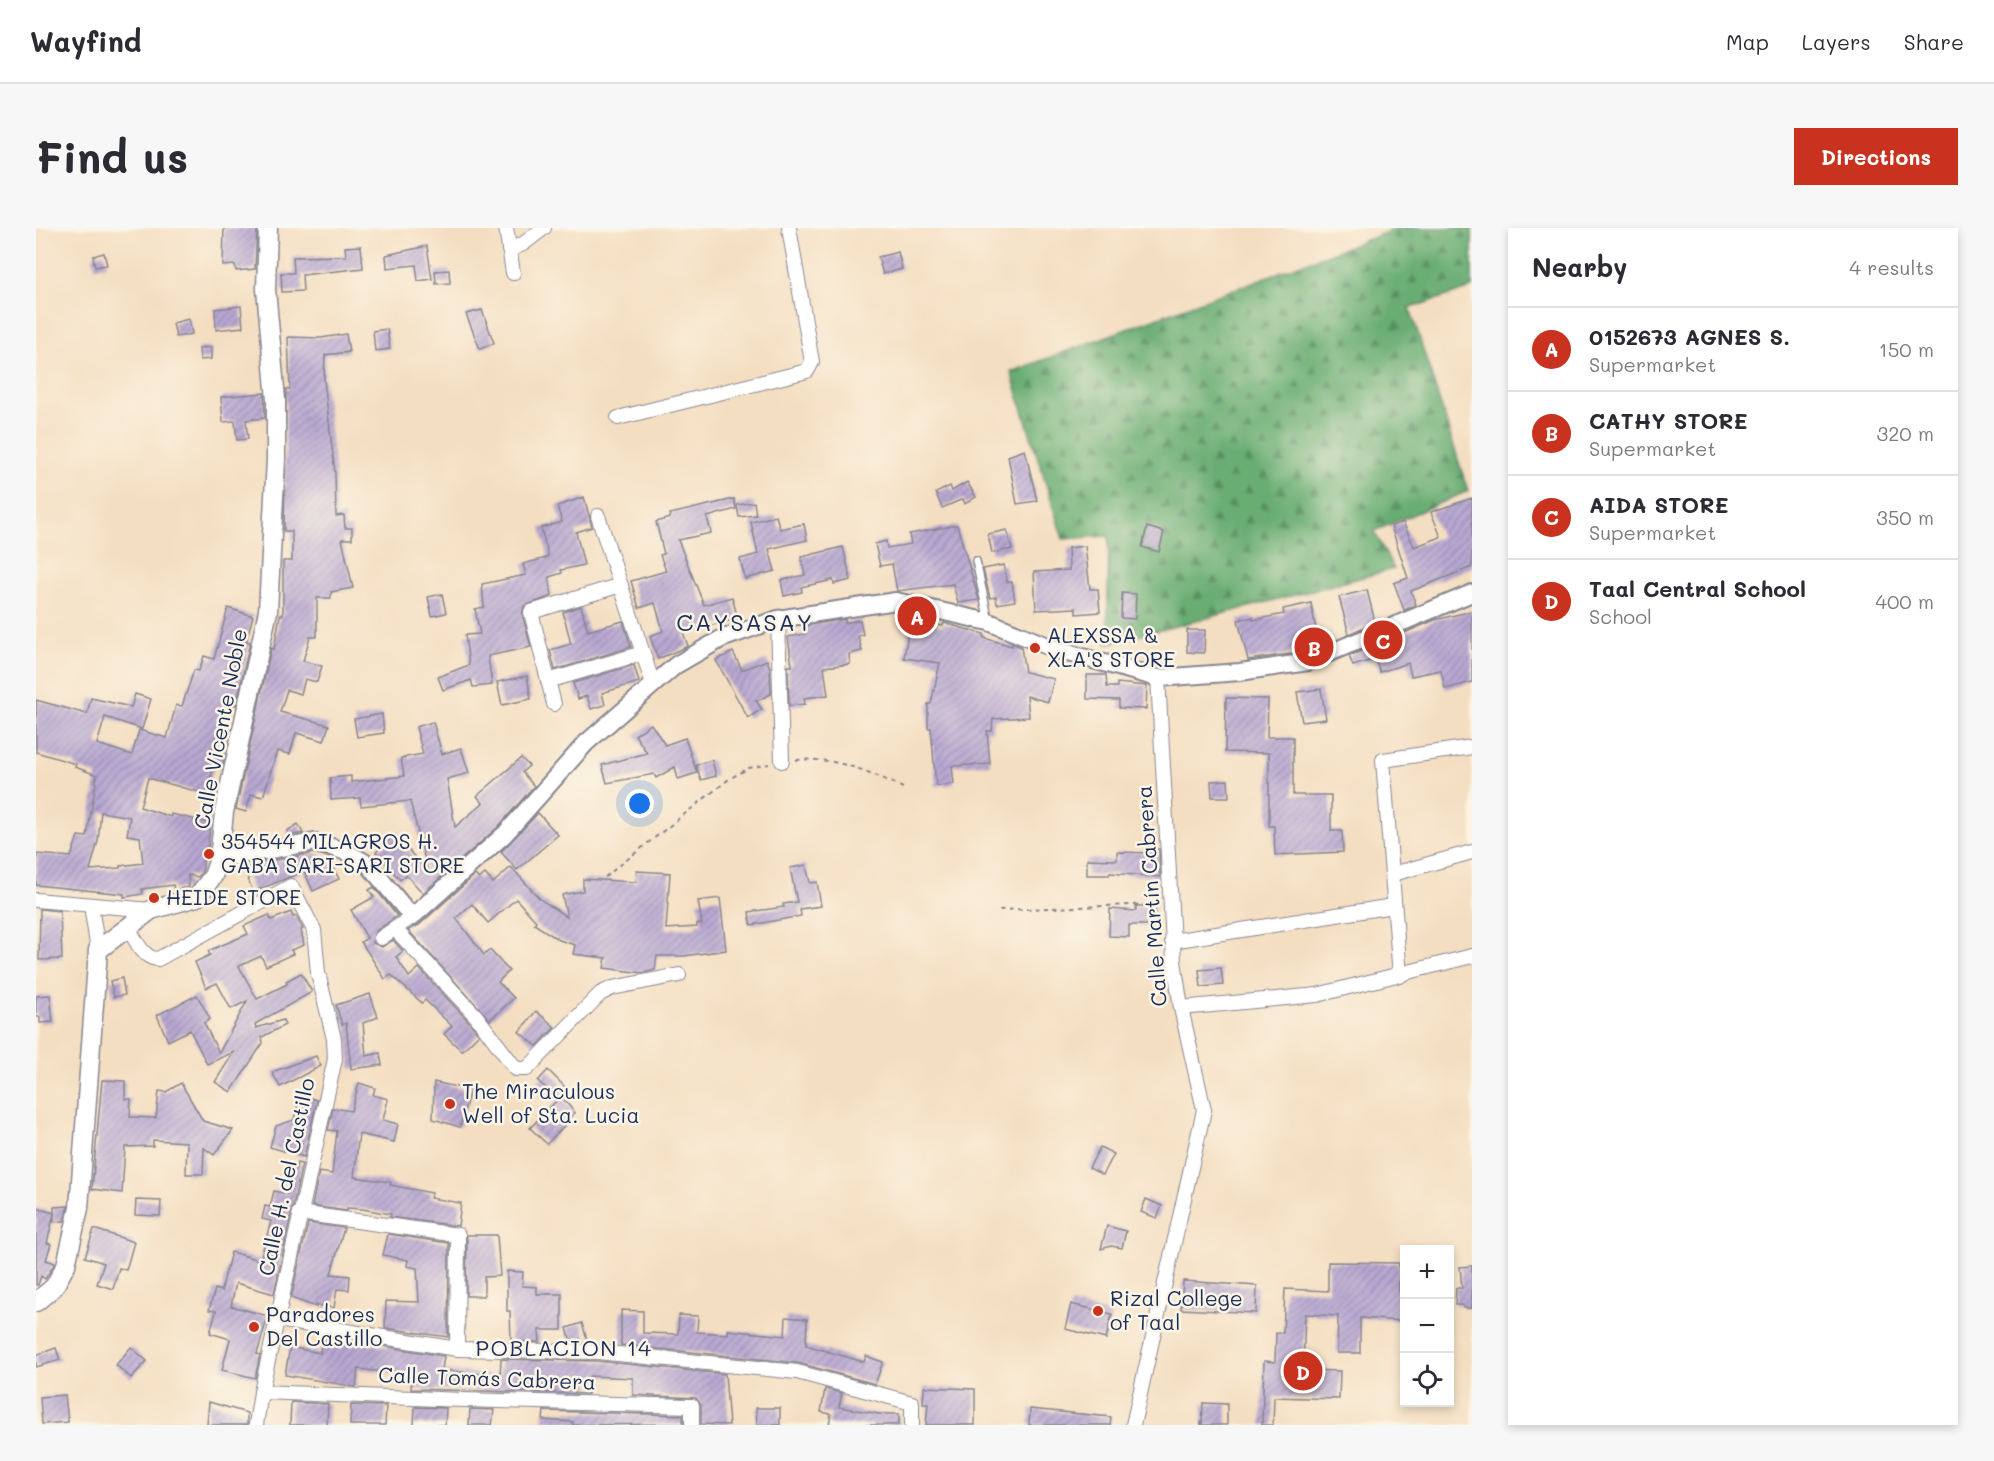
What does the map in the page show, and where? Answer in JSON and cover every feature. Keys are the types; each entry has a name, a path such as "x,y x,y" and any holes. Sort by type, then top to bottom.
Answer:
{"main road":[{"name":"Calle Vicente Noble","path":"98,950 151,910 197,897 213,876 219,859 224,812 268,610 276,424 266,289 268,228"},
{"path":"36,1302 54,1287 66,1265 80,1208 98,950"}],"street":[{"path":"506,228 513,273"},
{"path":"509,250 523,244 544,228"},
{"path":"618,418 807,371 812,362 789,228"},
{"path":"597,516 653,684"},
{"path":"554,704 531,612 621,585"},
{"path":"381,938 412,917 505,834 586,743 675,665 721,639 778,619 896,601 989,622 1057,650 1158,678 1240,672 1308,662 1472,593"},
{"path":"778,619 782,761"},
{"path":"548,681 643,653"},
{"name":"Calle Martín Cabrera","path":"1133,1425 1204,1110 1181,1008 1172,941 1172,904 1158,678"},
{"path":"1400,976 1383,760 1472,747"},
{"path":"219,859 315,842 344,851 368,864 412,917"},
{"path":"1393,874 1472,852"},
{"name":"Calle H. del Castillo","path":"128,927 145,954 151,959 158,958 291,886 314,930 318,973 334,1039 334,1059 261,1392 256,1425"},
{"path":"36,900 151,910"},
{"path":"92,906 98,950"},
{"path":"1172,941 1393,906"},
{"path":"395,929 476,1016 516,1068 527,1069 606,991 679,975"},
{"path":"1181,1008 1317,995 1400,976 1472,956"},
{"path":"299,1214 458,1235 457,1349"},
{"path":"278,1320 457,1349 598,1352 797,1372 912,1403 912,1425"},
{"name":"Calle Tomás Cabrera","path":"261,1392 692,1406 692,1425"}],"lane":[{"path":"976,561 989,622"}],"path":[{"path":"605,877 729,779 749,768 782,761 811,759 845,764 871,772 903,788"},
{"path":"999,910 1172,904"},
{"path":"1201,1425 1202,1410"}],"green space":[{"path":"1398,228 1472,228 1472,288 1410,308 1468,491 1374,531 1394,569 1107,644 1109,536 1063,539 1011,372"}],"building":[{"path":"224,228 257,228 255,269 236,271 235,265 223,266"},
{"path":"361,246 363,268 302,275 303,291 282,292 281,273 294,273 293,257 346,256 345,247"},
{"path":"427,246 432,279 418,281 416,265 387,268 386,255"},
{"path":"898,252 902,269 883,274 878,257"},
{"path":"104,253 107,265 95,267 93,256"},
{"path":"449,270 450,283 436,284 435,271"},
{"path":"241,306 243,327 216,330 215,309"},
{"path":"482,310 494,343 480,349 466,314"},
{"path":"189,319 192,334 176,337 173,323"},
{"path":"387,329 390,349 375,351 373,331"},
{"path":"346,334 349,352 325,355 324,380 335,473 336,516 344,515 345,528 352,528 352,539 342,539 353,588 331,592 331,598 317,598 317,637 310,637 303,661 322,666 317,682 305,679 301,694 287,690 280,712 329,725 324,741 296,733 290,754 277,751 263,797 251,794 246,812 236,809 271,648 274,649 280,615 283,615 283,561 292,561 292,531 284,531 286,389 290,389 288,337 321,338"},
{"path":"211,347 211,359 200,360 199,348"},
{"path":"264,393 265,418 246,420 248,439 237,440 235,421 223,422 221,397"},
{"path":"1025,450 1037,501 1017,504 1008,456"},
{"path":"967,482 976,497 965,504 963,499 942,508 936,493 950,486 952,491"},
{"path":"584,497 592,527 576,532 584,565 561,570 562,573 549,577 552,596 524,606 522,614 531,647 488,656 492,685 473,687 471,680 443,690 438,677 469,665 465,635 480,634 475,609 484,607 482,584 526,575 523,564 546,558 548,555 541,528 562,522 557,506"},
{"path":"1472,498 1472,567 1411,591 1416,605 1404,610 1394,583 1408,578 1391,526 1403,522 1414,547 1441,537 1431,512"},
{"path":"734,499 736,509 707,517 711,533 678,540 704,605 732,597 738,619 683,632 688,646 658,659 650,636 663,631 655,603 639,608 631,581 666,571 660,555 664,554 656,522 670,518 670,514"},
{"path":"754,502 756,515 739,517 737,505"},
{"path":"776,516 780,529 804,524 807,540 769,549 775,571 745,579 740,559 758,554 751,522"},
{"path":"957,525 979,600 958,603 953,584 897,591 892,564 880,566 875,544 886,541 887,548 911,544 909,534"},
{"path":"1147,527 1164,532 1159,552 1142,547"},
{"path":"1007,530 1012,549 992,553 988,534"},
{"path":"1085,546 1090,589 1098,589 1100,612 1076,614 1076,608 1036,610 1034,572 1069,570 1068,548"},
{"path":"843,547 851,580 834,584 833,580 801,587 802,592 784,596 781,580 805,575 801,557"},
{"path":"1004,565 1007,582 1012,582 1015,601 997,604 996,597 990,598 983,569"},
{"path":"1367,590 1375,622 1349,634 1339,597"},
{"path":"1122,593 1136,594 1135,619 1121,618"},
{"path":"442,594 446,613 432,616 428,597"},
{"path":"1311,603 1319,646 1289,654 1248,660 1238,620 1253,617 1253,620 1284,614 1283,609"},
{"path":"581,606 588,631 623,621 631,647 555,670 550,650 571,644 563,612"},
{"path":"228,608 253,616 246,641 250,642 236,705 226,702 212,751 225,754 222,769 214,766 206,794 148,778 140,807 171,817 171,814 210,823 207,856 204,856 202,872 198,877 188,875 189,887 174,890 173,885 142,889 143,894 124,897 124,894 36,885 37,854 71,857 78,836 87,837 97,775 75,767 76,764 36,752 36,700 87,714 91,698 131,707 135,694 151,699 142,729 105,717 97,744 132,755 139,730 167,738 176,705 182,706 194,670 199,671 204,656 214,659","holes":["101,812 130,817 127,835 140,837 143,863 120,866 120,868 90,870 98,841"]},
{"path":"1472,611 1472,682 1445,689 1441,670 1411,676 1408,663 1380,672 1375,659 1353,666 1349,656 1435,620"},
{"path":"845,619 845,623 860,620 863,635 858,636 862,651 849,654 850,664 824,667 828,695 804,698 805,704 789,706 788,666 792,666 788,637 805,634 804,626"},
{"path":"910,620 943,626 944,623 984,634 984,638 1012,646 1012,643 1021,647 1025,672 1054,679 1048,702 1027,696 1029,717 993,719 992,731 987,731 990,764 952,766 954,784 936,786 931,728 928,728 928,704 931,704 940,663 904,658"},
{"path":"1187,630 1205,630 1204,653 1187,652"},
{"path":"733,652 742,670 767,660 770,668 771,694 756,701 762,709 748,718 716,660"},
{"path":"634,665 639,682 602,693 605,705 591,709 587,696 578,699 573,683"},
{"path":"1087,675 1106,675 1107,687 1117,687 1117,683 1147,686 1146,709 1119,708 1119,700 1087,699"},
{"path":"527,676 531,699 502,705 497,682"},
{"path":"1321,689 1326,719 1302,722 1297,692"},
{"path":"1226,698 1268,699 1267,737 1293,737 1293,795 1331,795 1331,831 1342,831 1343,852 1275,855 1274,826 1269,826 1269,753 1225,752"},
{"path":"382,714 384,733 357,737 354,719"},
{"path":"433,722 442,754 461,748 469,773 447,779 455,827 483,803 477,796 521,758 529,766 522,772 534,786 498,827 423,893 406,875 400,880 376,852 395,835 428,872 410,801 361,806 360,798 331,800 330,778 351,776 351,782 404,776 401,758 423,754 416,727"},
{"path":"651,724 665,745 685,738 697,773 678,779 675,767 656,778 654,774 607,783 602,765 647,753 635,735"},
{"path":"712,760 716,776 701,780 696,765"},
{"path":"1228,780 1229,797 1212,797 1211,781"},
{"path":"538,813 558,835 517,870 501,852"},
{"path":"298,824 303,833 290,836 287,831"},
{"path":"1153,849 1159,849 1160,877 1110,873 1109,875 1087,875 1087,859 1117,860 1117,852 1153,853"},
{"path":"314,853 328,857 339,879 313,891 304,871 253,892 244,869 264,862"},
{"path":"806,865 810,883 817,882 821,906 800,909 801,916 751,925 749,912 784,907 783,904 797,902 790,868"},
{"path":"511,867 540,899 567,917 562,895 583,891 583,879 636,882 637,871 670,873 666,929 697,927 697,924 702,924 698,901 720,898 726,950 684,956 657,956 655,970 643,973 604,968 606,958 573,954 575,945 559,940 534,924 536,921 516,899 488,923 472,904 456,918 484,955 490,950 509,971 498,982 514,998 490,1020 408,930 419,925 475,875 479,879 485,874 493,883"},
{"path":"374,887 397,916 376,931 373,943 382,947 393,940 403,951 396,957 409,977 419,968 479,1034 462,1051 444,1034 452,1026 425,1000 422,1003 391,975 385,979 361,942 367,938 351,910 374,897 369,890"},
{"path":"1136,906 1155,906 1155,925 1129,925 1129,937 1109,936 1110,909 1136,911"},
{"path":"40,909 60,911 62,959 39,960"},
{"path":"291,912 303,929 301,930 304,945 291,950 293,954 266,966 261,956 239,966 257,999 287,984 286,981 301,973 312,992 255,1024 256,1028 283,1020 285,1025 262,1037 263,1043 231,1092 215,1082 234,1052 207,1064 190,1030 168,1041 157,1015 197,995 210,1019 204,1023 219,1053 247,1001 231,1009 217,983 206,988 195,962 210,955 208,951 248,934 244,926 269,915 271,920"},
{"path":"1221,968 1223,985 1201,987 1199,970"},
{"path":"122,978 125,995 114,997 110,981"},
{"path":"370,994 378,1017 363,1023 366,1056 380,1053 382,1065 351,1069 346,1023 342,1025 336,1005"},
{"path":"50,995 53,1022 40,1023 40,1017 36,1017 36,996"},
{"path":"536,1011 555,1027 537,1046 519,1032"},
{"path":"316,1056 321,1066 280,1087 272,1072"},
{"path":"548,1070 567,1089 558,1099 538,1081"},
{"path":"102,1080 125,1081 125,1099 131,1099 130,1117 156,1118 159,1091 166,1092 181,1083 203,1121 233,1130 214,1155 204,1148 203,1174 186,1174 187,1142 153,1140 153,1146 125,1147 122,1193 92,1189"},
{"name":"The Miraculous Well of Sta. Lucia","path":"434,1082 470,1090 460,1127 433,1119"},
{"path":"359,1083 375,1088 373,1095 388,1099 383,1120 398,1124 394,1142 359,1134 354,1177 391,1182 390,1185 432,1193 430,1198 461,1203 458,1226 390,1217 391,1214 362,1209 347,1208 347,1211 312,1206 319,1172 332,1174 337,1131 328,1130 333,1108 351,1111"},
{"path":"300,1095 317,1100 304,1157 270,1147 276,1126 294,1120"},
{"path":"561,1096 575,1113 563,1123 565,1125 547,1144 530,1128"},
{"path":"1100,1147 1114,1154 1103,1175 1089,1168"},
{"path":"297,1163 302,1164 274,1294 236,1283 231,1306 268,1316 257,1354 260,1355 255,1378 222,1370 230,1339 210,1333 216,1311 209,1310 215,1289 221,1291 231,1252 260,1260 271,1221 262,1219 265,1206 270,1207 274,1191 287,1194"},
{"path":"1146,1199 1162,1206 1157,1218 1141,1212"},
{"path":"136,1200 161,1201 160,1216 135,1215"},
{"path":"68,1206 64,1221 54,1222 54,1214 47,1243 51,1244 46,1260 55,1263 45,1279 41,1276 36,1285 36,1208 54,1213 54,1207"},
{"path":"308,1223 344,1228 331,1274 350,1276 349,1290 337,1289 334,1308 316,1305 316,1307 291,1298"},
{"path":"1107,1226 1126,1231 1122,1248 1111,1246 1101,1249"},
{"path":"94,1229 134,1242 126,1270 119,1268 113,1289 97,1284 104,1263 85,1257"},
{"path":"388,1234 449,1243 448,1337 385,1328 386,1301 419,1302 417,1268 407,1266 408,1260 383,1255"},
{"path":"467,1235 497,1235 500,1276 484,1277 484,1296 466,1296"},
{"path":"1328,1262 1399,1263 1400,1321 1360,1318 1360,1353 1337,1353 1338,1316 1305,1314 1303,1370 1340,1371 1339,1399 1274,1397 1273,1425 1262,1425 1264,1361 1275,1362 1276,1333 1283,1333 1285,1289 1328,1291"},
{"path":"1472,1266 1472,1308 1463,1308 1463,1305 1455,1305 1456,1288 1462,1288 1460,1267"},
{"path":"507,1271 523,1272 522,1286 537,1287 537,1294 562,1294 562,1330 539,1330 540,1342 511,1341 510,1311 507,1311"},
{"path":"1183,1281 1257,1286 1256,1313 1181,1309"},
{"path":"1071,1304 1112,1314 1106,1339 1065,1329"},
{"path":"621,1310 643,1311 643,1333 678,1334 679,1315 698,1316 697,1332 728,1334 728,1330 785,1336 786,1317 807,1319 806,1345 864,1362 866,1356 883,1362 875,1384 798,1363 621,1345"},
{"path":"582,1323 588,1343 571,1342 567,1328"},
{"path":"322,1336 444,1356 442,1370 500,1376 501,1359 597,1361 725,1374 729,1425 701,1424 701,1405 696,1398 633,1395 633,1378 590,1376 588,1394 411,1389 412,1375 358,1369 356,1387 285,1375 290,1347 320,1353"},
{"path":"131,1347 147,1361 131,1378 116,1365"},
{"path":"56,1348 60,1360 36,1367 36,1355"},
{"path":"924,1387 975,1389 975,1425 926,1425 928,1404 923,1404"},
{"path":"825,1389 842,1393 839,1407 879,1414 899,1414 899,1425 829,1425 831,1414 821,1412"},
{"path":"65,1395 68,1422 42,1424 40,1397"},
{"path":"209,1402 247,1413 247,1425 207,1425"},
{"path":"291,1402 328,1404 327,1425 290,1425"},
{"path":"1203,1403 1227,1404 1227,1425 1202,1425"},
{"path":"351,1405 386,1406 385,1425 350,1425"},
{"path":"415,1407 446,1408 445,1425 414,1425"},
{"path":"756,1408 780,1408 780,1425 757,1425"},
{"path":"470,1409 494,1410 492,1425 469,1425"},
{"path":"1030,1409 1111,1417 1110,1425 1029,1425"},
{"path":"544,1411 683,1415 683,1424 573,1425 573,1422 543,1420"}],"place":[{"name":"0152673 AGNES S.","path":"917,616"},
{"name":"AIDA STORE","path":"1383,640"},
{"name":"CATHY STORE","path":"1314,647"},
{"name":"ALEXSSA & XLA'S STORE","path":"1035,648"},
{"name":"354544 MILAGROS H. GABA SARI-SARI STORE","path":"209,854"},
{"name":"HEIDE STORE","path":"154,898"},
{"name":"The Miraculous Well of Sta. Lucia","path":"450,1104"},
{"name":"Rizal College of Taal","path":"1098,1311"},
{"name":"Paradores Del Castillo","path":"254,1327"},
{"name":"Taal Central School","path":"1303,1371"}],"district":[{"name":"CAYSASAY","path":"745,623"},
{"name":"POBLACION 14","path":"564,1348"}]}
